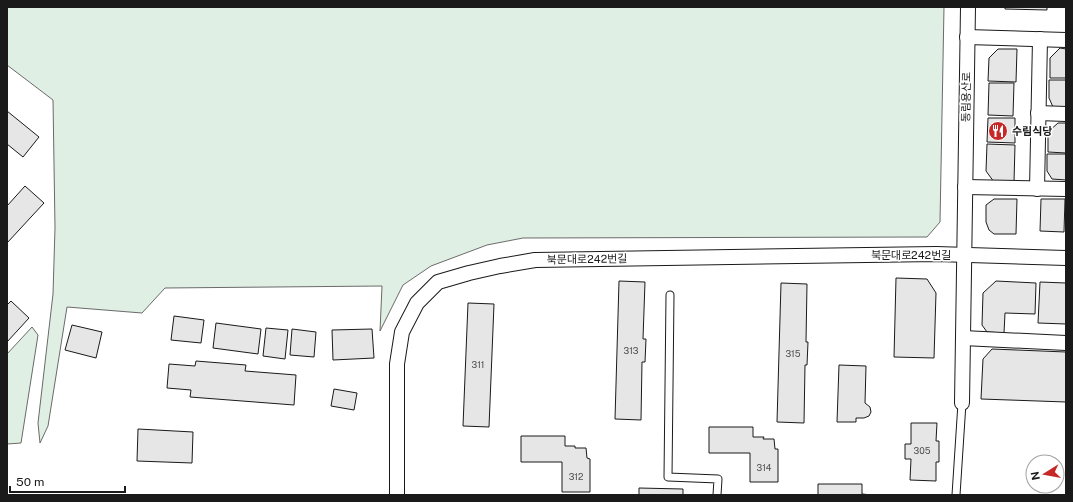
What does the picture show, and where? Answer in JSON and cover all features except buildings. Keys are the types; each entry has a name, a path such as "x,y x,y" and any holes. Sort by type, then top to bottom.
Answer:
{"street":[{"name":"동림용산로","path":"964,255 968,7"},
{"path":"967,37 1066,40"},
{"path":"1037,189 1040,39"},
{"path":"1038,113 1066,114"},
{"path":"965,187 1066,189"},
{"name":"북문대로242번길","path":"397,495 397,364 402,332 417,304 438,282 469,273 535,260 936,254 1066,258"},
{"name":"북문대로242번길","path":"962,403 964,255"},
{"path":"963,338 1066,343"}],"lane":[{"path":"670,295 668,477 718,479 717,495"},
{"path":"956,495 962,403"}],"green space":[{"path":"7,7 944,7 940,222 927,237 523,238 487,245 431,266 403,285 380,331 382,286 165,288 142,313 67,307 48,426 40,443 38,423 53,294 55,228 53,100 7,65"},
{"path":"32,327 38,335 21,443 7,444 7,354"}],"place":[{"name":"수림식당","path":"998,131"}]}
